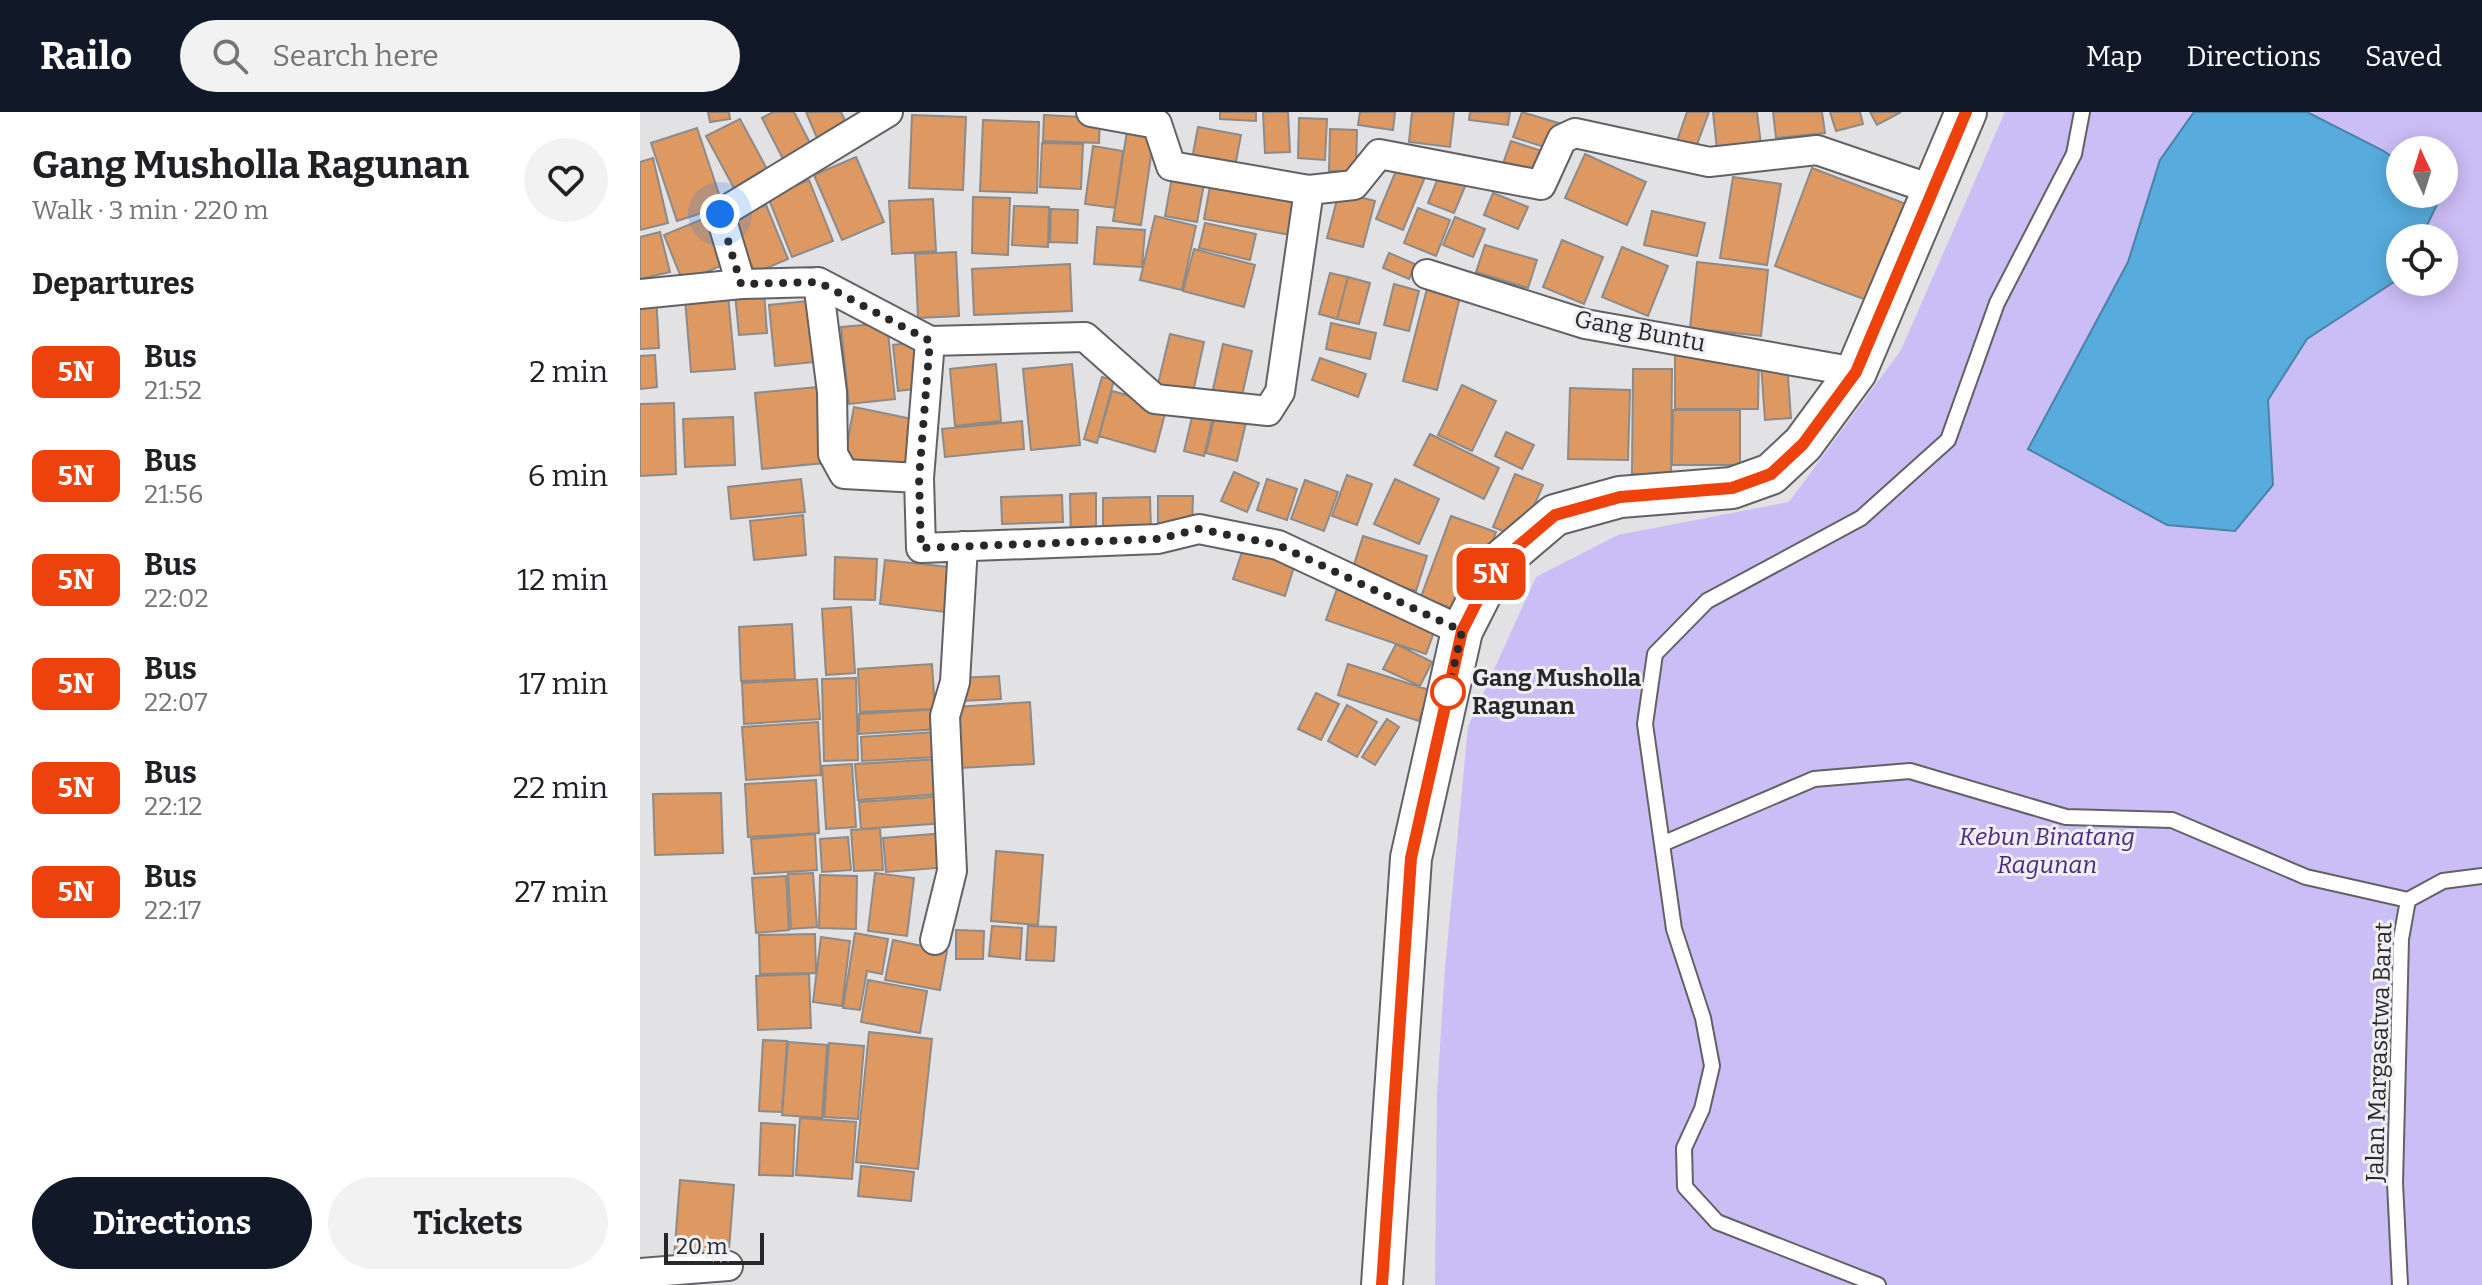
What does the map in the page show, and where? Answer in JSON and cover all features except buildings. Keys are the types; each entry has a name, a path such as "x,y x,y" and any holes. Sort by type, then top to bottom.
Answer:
{"main road":[{"path":"1382,1285 1411,858 1462,631 1495,566 1555,515 1620,497 1732,488 1771,474 1803,444 1856,372 1966,112"}],"street":[{"path":"741,284 720,214 888,112"},
{"path":"1091,112 1157,124 1171,166 1309,190 1354,185 1379,154 1541,185 1562,139 1575,133 1709,162 1817,150 1934,190"},
{"path":"640,294 741,284 818,282 930,341 1085,337 1155,399 1268,411 1280,392 1309,190"},
{"name":"Gang Buntu","path":"1427,274 1585,324 1856,372"},
{"path":"818,282 832,392 833,454 844,474 919,478"},
{"path":"930,341 919,478 921,548 1158,539 1199,529 1278,545 1462,631"},
{"path":"935,940 952,871 945,716 955,682 963,546"},
{"path":"640,1273 728,1266"}],"lane":[{"path":"1878,1285 1717,1222 1685,1187 1684,1148 1702,1109 1712,1066 1703,1018 1674,929 1645,724 1655,654 1707,601 1861,518 1948,440 1997,303 2074,154 2082,112"},
{"path":"1662,844 1814,779 1910,771 2066,817 2172,820 2306,877 2408,900"},
{"name":"Jalan Margasatwa Barat","path":"2400,1285 2395,1183 2401,939 2408,900 2443,881 2482,876"}],"green space":[{"name":"Kebun Binatang Ragunan","path":"2005,112 2482,112 2482,1285 1435,1285 1437,1094 1445,968 1468,727 1536,577 1618,535 1789,502 1901,350"}],"water":[{"path":"2194,112 2307,112 2386,153 2386,208 2435,208 2428,224 2386,224 2386,287 2307,339 2268,400 2273,485 2235,531 2167,525 2028,449 2128,262 2160,160"}],"bus line":[{"name":"5N","path":"1382,1285 1411,858 1462,631 1495,566 1555,515 1620,497 1732,488 1771,474 1803,444 1856,372 1966,112"}],"place":[{"name":"Gang Musholla Ragunan","path":"1448,692"}],"route":[{"path":"720,214 741,284 818,282 930,341 919,478 921,548 1158,539 1199,529 1278,545 1462,631 1448,692"}]}
